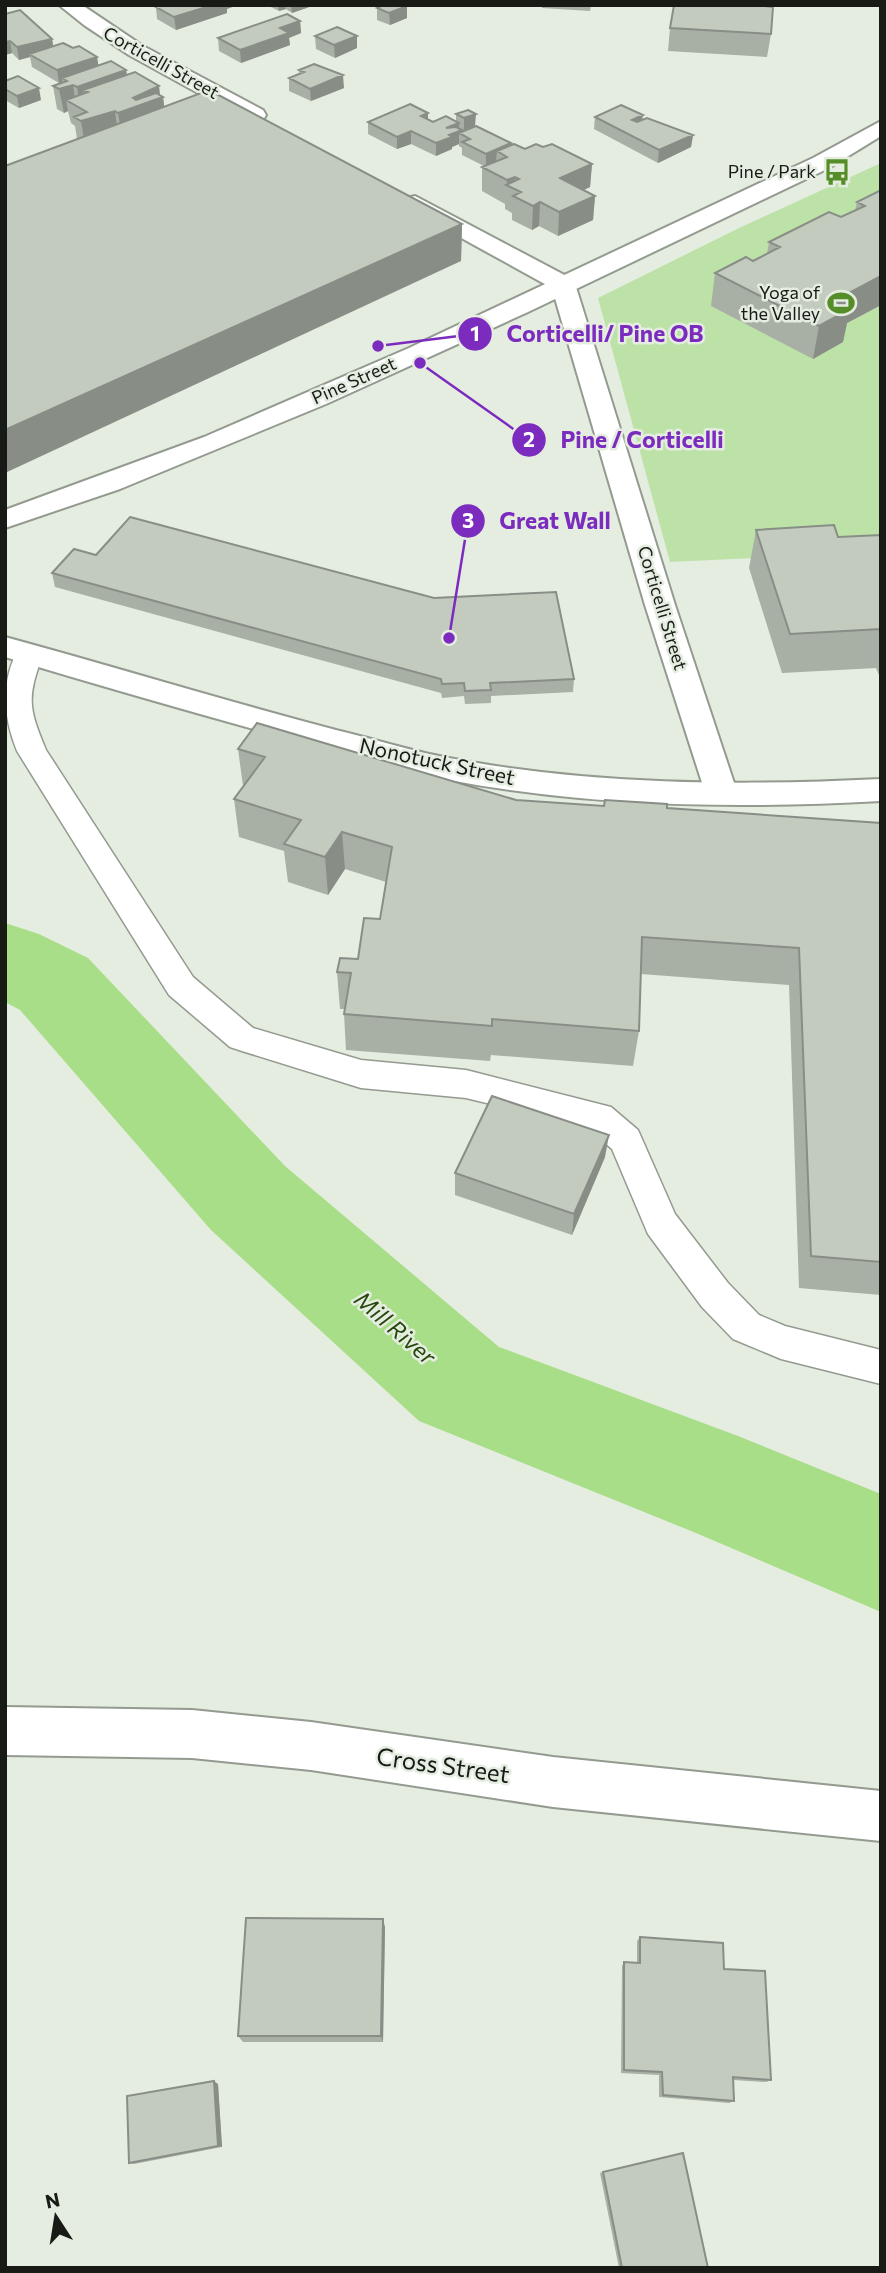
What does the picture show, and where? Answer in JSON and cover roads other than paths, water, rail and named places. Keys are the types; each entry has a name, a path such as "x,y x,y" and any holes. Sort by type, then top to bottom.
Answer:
{"street":[{"name":"Corticelli Street","path":"69,5 93,25 130,47 274,126"},
{"name":"Pine Street","path":"5,520 68,499 208,445 470,329 821,163 881,127"},
{"path":"395,192 563,284"},
{"name":"Corticelli Street","path":"563,284 660,605 721,792"},
{"name":"Nonotuck Street","path":"17,650 275,724 447,768 551,784 721,792 833,793 881,790"},
{"name":"Cross Street","path":"5,1731 192,1734 311,1746 553,1782 881,1816"}],"lane":[{"path":"17,650 17,715 32,751 181,986 242,1038 361,1074 466,1084 599,1117 626,1140 661,1223 715,1295 746,1327 781,1342 881,1367"}],"waterway":[{"name":"Mill River","path":"5,959 54,984 248,1198 459,1384 738,1493 881,1553"}],"place":[{"name":"Pine / Park","path":"837,172"},
{"name":"Yoga of the Valley","path":"841,303"},
{"name":"Corticelli/ Pine OB","path":"378,346"},
{"name":"Pine / Corticelli","path":"420,363"},
{"name":"Great Wall","path":"449,638"}]}
